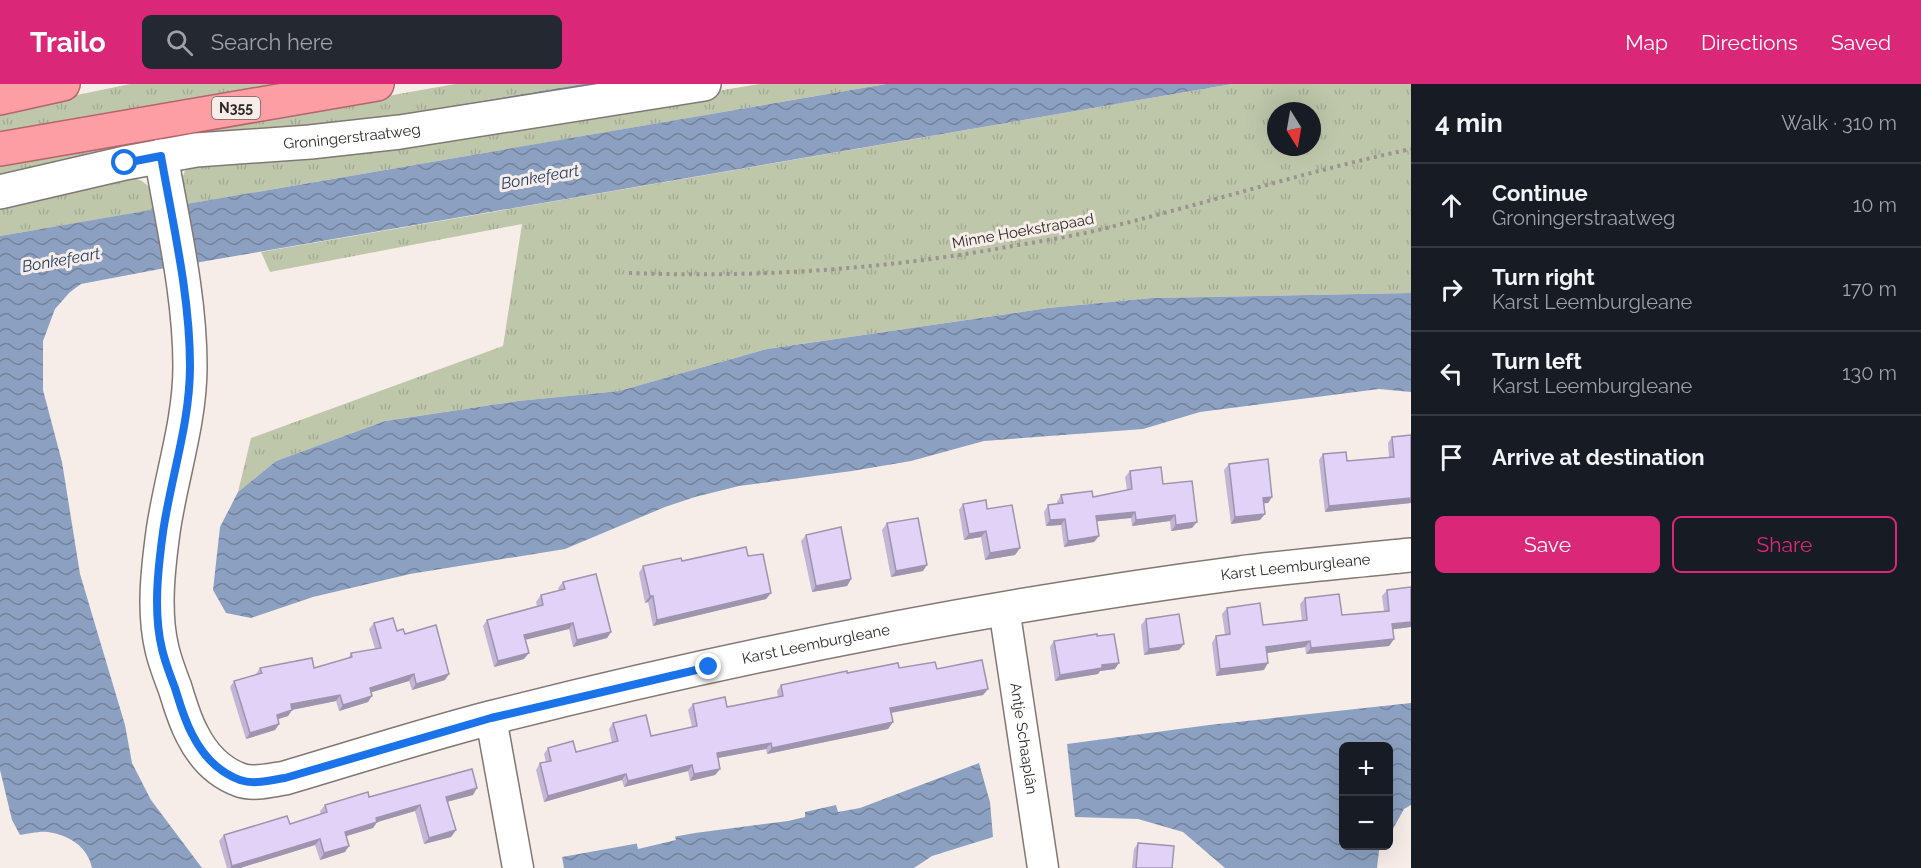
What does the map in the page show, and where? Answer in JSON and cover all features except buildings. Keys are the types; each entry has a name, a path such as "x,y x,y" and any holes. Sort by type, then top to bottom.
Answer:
{"highway":[{"path":"0,98 63,84"},
{"name":"N355","path":"0,149 377,84"}],"street":[{"name":"Groningerstraatweg","path":"0,192 161,156 224,147 310,142 400,132 704,84"},
{"name":"Karst Leemburgleane","path":"161,156 183,283 190,369 185,420 163,530 158,616 162,648 186,722 201,752 221,769 241,780 265,782 285,778 491,718 709,667 1004,608 1240,573 1411,555"},
{"name":"Antje Schaaplân","path":"1004,608 1043,868"},
{"path":"491,718 518,868"}],"path":[{"name":"Minne Hoekstrapaad","path":"629,273 732,275 795,272 880,266 963,255 1088,232 1205,203 1355,161 1411,149"}],"green space":[{"path":"130,84 290,84 0,136 0,111"},
{"path":"455,84 582,84 404,114 592,84 649,84 0,181 0,165"},
{"path":"759,84 886,84 187,204 184,185 179,186 185,171 193,165 443,137"},
{"path":"1232,84 1411,84 1411,293 1152,298 1048,308 767,349 619,391 518,401 385,421 276,461 238,492 251,438 503,346 522,224 270,272 261,252"},
{"path":"129,177 146,184 153,197 156,210 0,236 0,203"}],"water":[{"path":"592,84 404,115 404,114"},
{"name":"Bonkefeart","path":"886,84 1232,84 160,269 81,284 70,292 55,309 43,341 43,390 62,462 80,574 125,725 132,763 151,800 202,868 92,868 82,848 70,839 45,832 20,835 12,820 0,770 0,236"},
{"path":"1411,293 1411,392 1379,389 1200,412 1143,429 984,441 911,461 739,486 665,507 565,549 410,574 313,597 251,618 226,613 213,590 220,527 238,492 276,461 385,421 518,401 619,391 767,349 1048,308 1152,298"},
{"path":"1411,703 1411,805 1404,809 1393,829 1393,742 1339,742 1339,850 1380,850 1377,868 1225,868 1183,832 1138,819 1075,817 1067,744 1209,725"},
{"path":"979,763 990,802 993,837 932,856 914,868 564,868 562,857 695,833 788,821 805,817 805,812 836,805 838,812 860,808"}],"pier":[{"path":"674,833 676,840 638,849 636,840"}],"route":[{"path":"125,163 161,156 183,283 190,369 185,420 163,530 158,616 162,648 186,722 201,752 221,769 241,780 265,782 491,718 709,667"}]}
